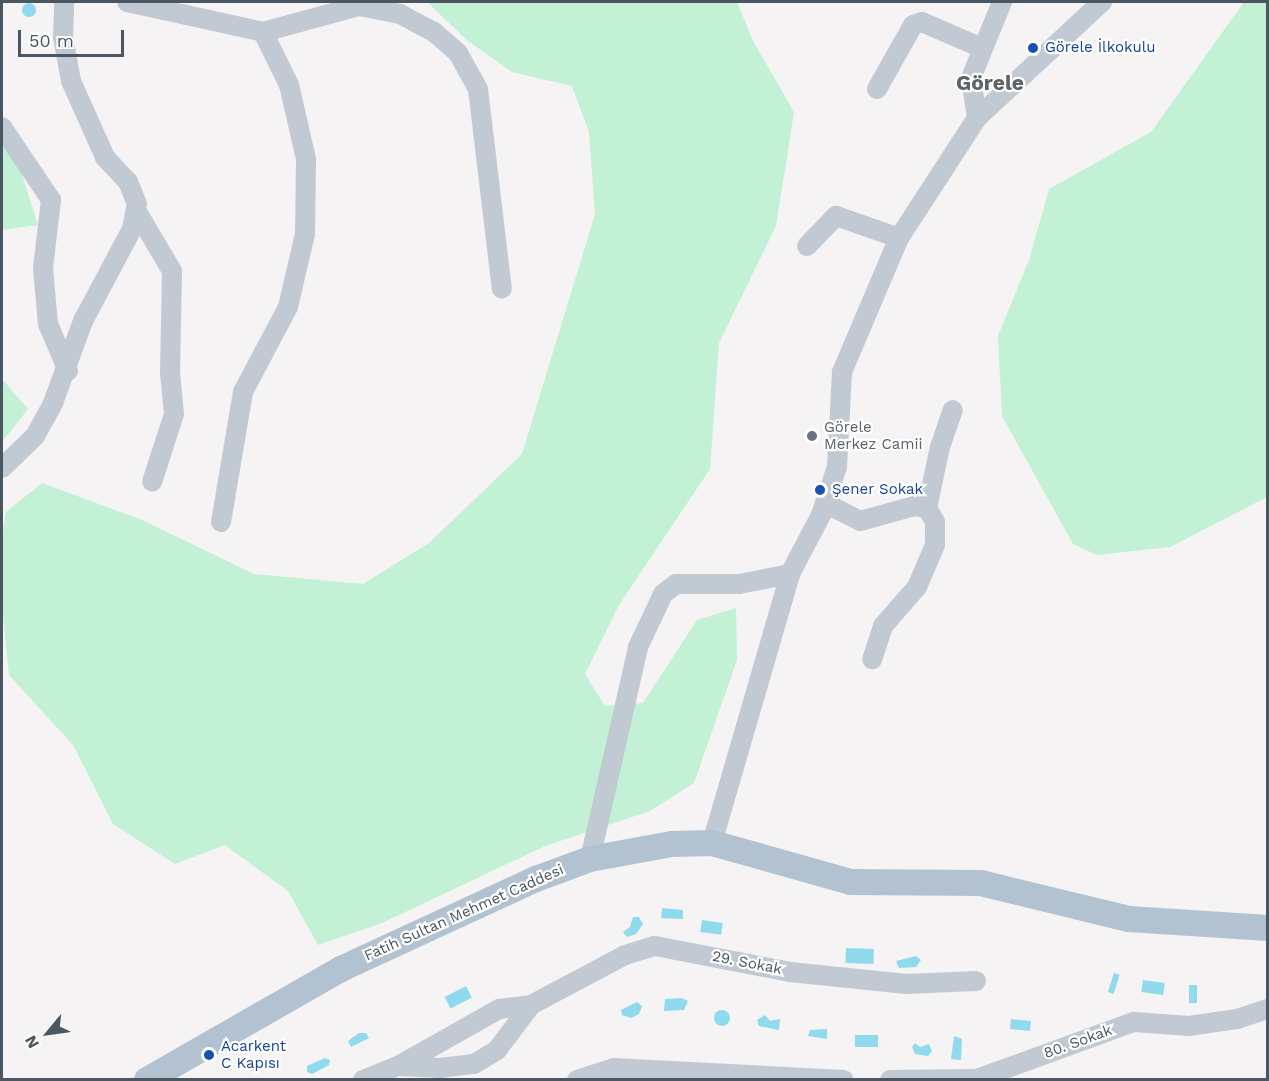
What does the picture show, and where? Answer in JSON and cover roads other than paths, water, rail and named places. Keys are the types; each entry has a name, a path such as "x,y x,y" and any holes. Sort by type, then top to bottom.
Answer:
{"main road":[{"name":"Fatih Sultan Mehmet Caddesi","path":"147,1080 341,969 536,879 590,859 672,844 712,843 851,882 981,883 1130,920 1268,928"}],"street":[{"path":"64,2 63,38 71,81 105,157 128,182 136,210 172,272 170,372 174,414 152,482"},
{"path":"127,2 263,32 359,6 400,14 434,32 458,53 478,89 502,289"},
{"path":"978,118 971,78 1002,2"},
{"path":"712,843 790,574 825,503 837,467 842,372 899,238 978,118 1102,2"},
{"path":"877,89 913,25 921,22 982,48"},
{"path":"221,522 243,392 288,307 305,234 306,159 289,85 263,32"},
{"path":"2,127 51,200 43,268 48,324 68,371"},
{"path":"2,468 35,436 68,371 83,321 132,229 136,210"},
{"path":"807,246 836,216 899,238"},
{"path":"872,659 883,626 917,587 935,544 935,522 927,508 940,447 953,410"},
{"path":"825,503 860,521 914,506 927,508"},
{"path":"590,859 639,647 663,594 676,584 739,584 790,574"},
{"name":"29. Sokak","path":"363,1080 398,1066 499,1009 531,1005 625,955 655,946 790,972 906,984 976,981"},
{"name":"29. Sokak","path":"398,1066 440,1068 474,1064 497,1050 531,1005"},
{"name":"80. Sokak","path":"890,1080 977,1079 1134,1022 1189,1026 1237,1019 1268,1009"},
{"path":"578,1080 614,1068 844,1080"}],"water":[{"path":"26,3 32,3 36,10 32,17 26,17 22,13 22,7"},
{"path":"662,908 683,910 683,919 661,918"},
{"path":"633,917 639,917 643,924 636,934 627,937 623,932 630,927"},
{"path":"702,920 723,923 721,935 700,932"},
{"path":"846,948 874,949 873,964 845,963"},
{"path":"916,956 921,960 916,967 899,968 896,961"},
{"path":"1114,973 1120,975 1114,994 1108,992"},
{"path":"1143,980 1165,983 1163,995 1141,992"},
{"path":"1189,985 1197,985 1197,1003 1189,1003"},
{"path":"466,986 472,998 451,1008 445,997"},
{"path":"682,998 688,1001 684,1010 664,1011 665,999"},
{"path":"637,1002 642,1006 639,1014 631,1018 622,1015 621,1010"},
{"path":"722,1010 728,1012 730,1018 728,1024 722,1026 716,1024 714,1018 716,1012"},
{"path":"765,1015 770,1021 780,1019 779,1030 759,1026 757,1020"},
{"path":"1011,1019 1031,1021 1030,1031 1010,1029"},
{"path":"827,1029 827,1039 808,1036 810,1030"},
{"path":"359,1033 366,1033 369,1038 351,1047 348,1041"},
{"path":"855,1035 878,1035 878,1047 855,1047"},
{"path":"954,1036 962,1039 961,1060 951,1059"},
{"path":"915,1043 920,1047 929,1044 932,1051 928,1056 915,1054 912,1047"},
{"path":"325,1058 330,1060 329,1065 312,1074 307,1072 307,1066"}],"place":[{"name":"Görele İlkokulu","path":"1033,48"},
{"name":"Görele Merkez Camii","path":"812,436"},
{"name":"Şener Sokak","path":"820,490"},
{"name":"Acarkent C Kapısı","path":"209,1055"}],"district":[{"name":"Görele","path":"990,83"}]}
